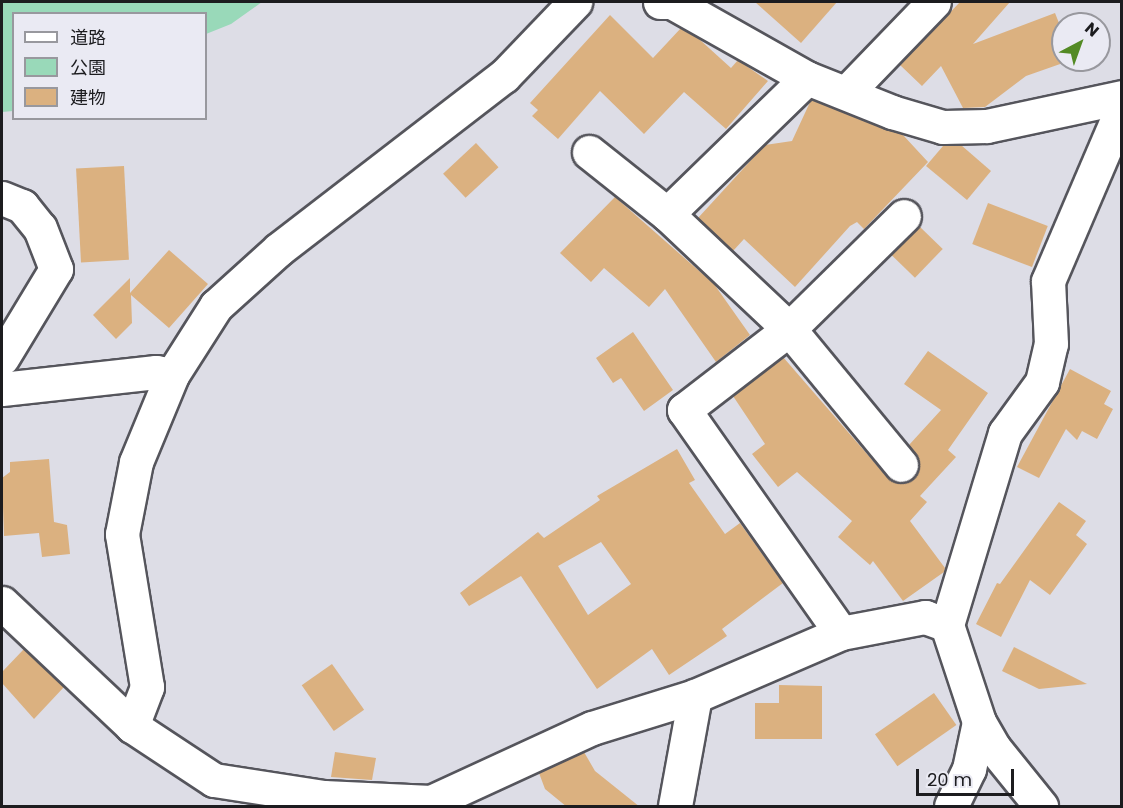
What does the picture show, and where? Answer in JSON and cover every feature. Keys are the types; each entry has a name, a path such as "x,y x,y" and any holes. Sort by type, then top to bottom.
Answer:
{"street":[{"path":"132,726 147,687 122,534 136,462 172,375 216,306 279,249 504,76 575,2"},
{"path":"668,2 807,78 847,92 892,112 943,127 987,126 1122,97"},
{"path":"847,92 934,2"},
{"path":"667,214 807,78"},
{"path":"1041,807 994,748 980,722 947,625 1005,433 1042,381 1051,344 1048,281 1122,108"},
{"path":"589,152 667,214 789,329 901,465"},
{"path":"2,198 22,206 40,228 56,269 2,358"},
{"path":"841,633 684,410 789,329 904,216"},
{"path":"2,390 156,372 172,375"},
{"path":"2,603 132,726 214,780 259,797 324,797 430,802 445,802 478,777 592,728 695,696 841,633 925,618 947,625"},
{"path":"675,807 695,696"},
{"path":"951,807 969,769 980,722"}],"green space":[{"path":"2,2 262,2 231,24 207,34 207,12 12,12 12,111 2,112"}],"building":[{"path":"755,2 837,2 801,43"},
{"path":"960,2 1010,2 973,44 1051,15 1051,67 1026,76 985,107 963,108 941,66 922,86 900,65"},
{"path":"610,15 653,58 681,28 699,39 731,68 738,60 768,81 726,129 684,92 644,134 600,91 558,139 532,116 538,110 530,103"},
{"path":"811,100 903,135 928,162 864,229 857,222 850,226 795,287 744,239 733,251 698,218 765,145 792,141"},
{"path":"476,143 499,167 466,198 443,174"},
{"path":"961,145 991,171 967,200 926,166 943,146"},
{"path":"124,166 129,260 81,262 76,169"},
{"path":"615,197 714,284 750,335 716,362 665,289 649,307 604,268 591,282 560,253"},
{"path":"988,203 1048,226 1032,267 972,244"},
{"path":"919,226 943,249 915,278 891,255"},
{"path":"169,250 208,284 169,328 131,295 132,323 116,339 93,315 130,278 130,293"},
{"path":"633,332 673,390 644,411 621,378 613,383 596,358"},
{"path":"928,351 988,393 948,450 956,457 920,496 927,502 910,521 945,568 944,572 903,601 873,561 870,565 838,537 852,521 797,472 778,487 752,454 765,444 733,396 783,357 887,477 905,483 919,471 919,461 909,445 941,410 904,384"},
{"path":"1070,369 1111,391 1104,404 1113,409 1097,439 1082,431 1077,440 1066,429 1039,478 1017,467"},
{"path":"677,449 695,480 689,483 725,534 740,523 783,583 722,629 727,636 669,675 652,649 597,689 521,576 469,606 460,593 538,532 544,538 600,500 597,496","holes":["601,542 631,584 588,615 558,566"]},
{"path":"49,459 54,522 67,525 70,554 42,557 39,533 4,536 2,478 10,472 10,462"},
{"path":"1059,502 1086,521 1076,535 1087,544 1050,595 1030,580 1001,637 976,624 997,583 1000,584"},
{"path":"1014,647 1087,684 1039,689 1002,671"},
{"path":"24,649 64,687 34,719 2,683 2,672"},
{"path":"332,664 364,710 334,731 302,685"},
{"path":"779,685 822,686 822,739 755,739 755,703 779,703"},
{"path":"934,693 956,725 897,766 875,734"},
{"path":"335,752 376,758 372,780 331,777"},
{"path":"584,752 595,771 640,807 567,807 545,789 539,773"}]}
